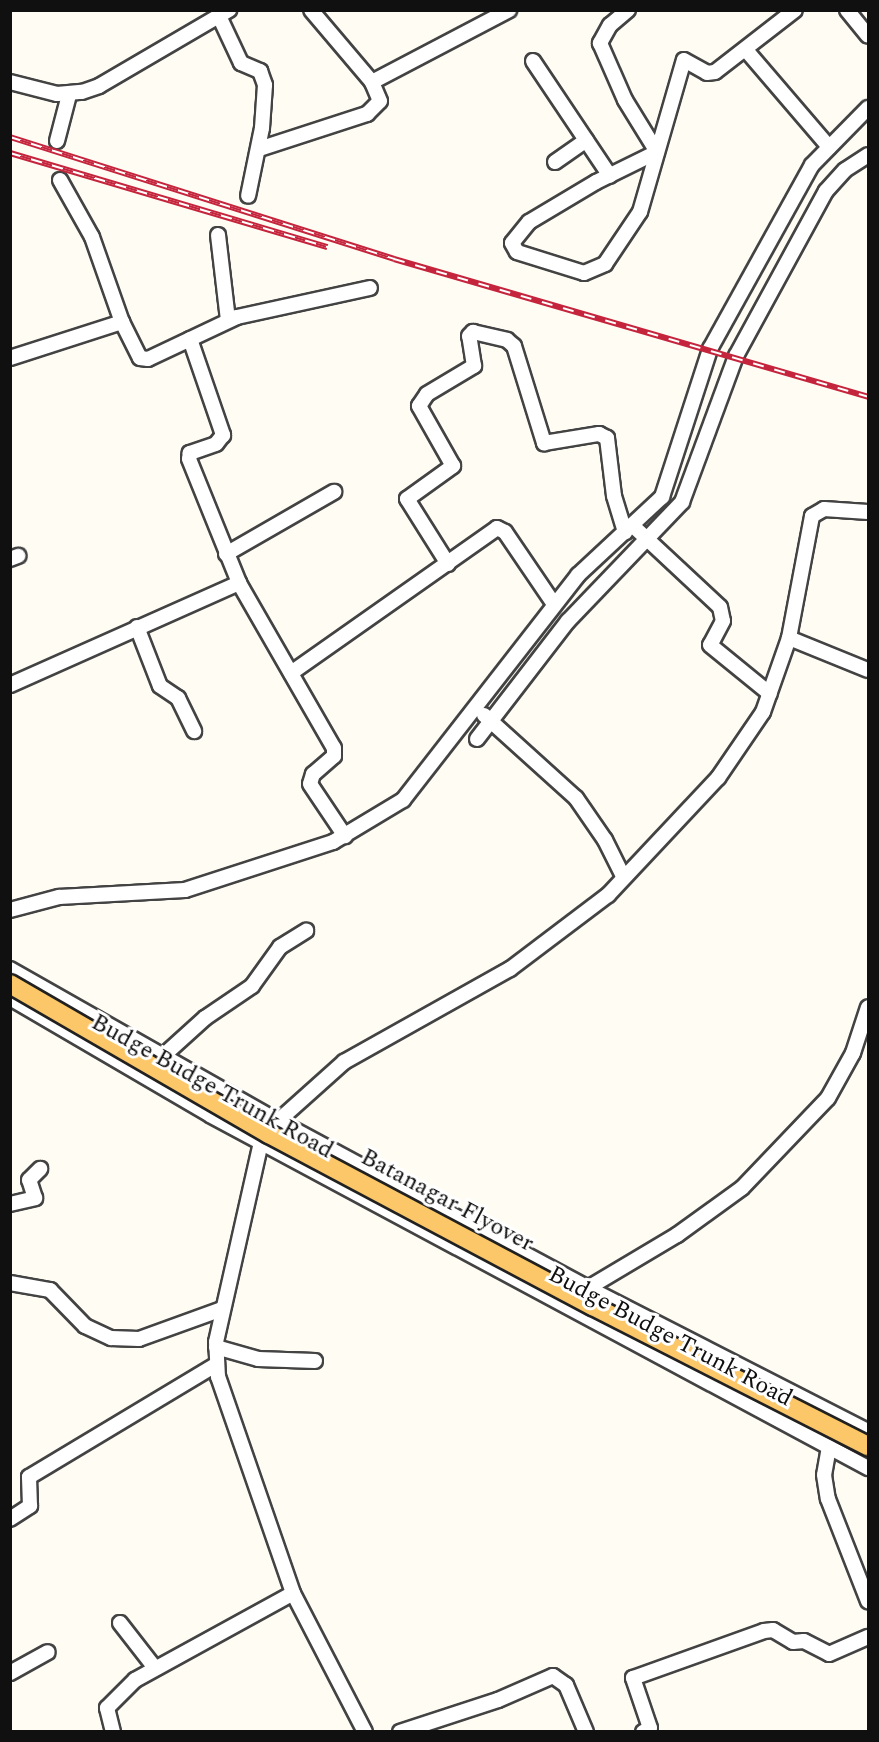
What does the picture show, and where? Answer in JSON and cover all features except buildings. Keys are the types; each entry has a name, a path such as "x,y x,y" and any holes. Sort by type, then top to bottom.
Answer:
{"main road":[{"name":"Batanagar Flyover","path":"10,984 269,1134 592,1306 868,1446"}],"street":[{"path":"258,149 376,108 380,101 372,82 311,10"},
{"path":"372,82 509,10"},
{"path":"628,10 609,24 600,43 625,100 657,152"},
{"path":"657,152 529,222 515,236 513,248 584,273 595,271 605,264 640,212 684,60 711,73 746,50 795,10"},
{"path":"847,10 868,36"},
{"path":"10,82 69,95 99,86 224,13 241,63 255,67 264,80 258,149 248,196"},
{"path":"746,50 829,147"},
{"path":"533,62 610,176"},
{"path":"57,141 69,95"},
{"path":"477,739 637,533 662,497 710,349 790,200 829,147 868,108"},
{"path":"555,162 586,140"},
{"path":"10,910 59,897 185,890 277,863 345,836 403,800 554,604 589,564 682,502 732,363 826,191 845,170 868,155"},
{"path":"60,180 99,252 122,322 143,359 228,320 370,288"},
{"path":"218,235 228,320"},
{"path":"10,358 122,322"},
{"path":"448,564 407,499 453,466 419,406 427,394 474,366 469,336 472,332 507,340 514,346 544,443 599,434 607,438 614,496 637,533 720,607 723,621 710,645 714,652 770,694"},
{"path":"190,339 223,435 216,444 188,455 239,583 335,752 309,778 345,836"},
{"path":"226,554 334,492"},
{"path":"365,1731 293,1593 240,1447 217,1364 216,1347 222,1309 261,1142 278,1121 344,1062 510,969 574,924 624,878 718,778 763,711 789,638 812,516 824,509 868,512"},
{"path":"291,673 494,530 501,529 554,604"},
{"path":"10,685 239,583"},
{"path":"137,627 160,686 178,698 194,731"},
{"path":"789,638 868,670"},
{"path":"475,709 491,720 576,798 605,840 624,878"},
{"path":"163,1056 205,1018 252,986 280,947 306,931"},
{"name":"Budge Budge Trunk Road","path":"10,969 278,1121 588,1288 868,1431"},
{"name":"Budge Budge Trunk Road","path":"10,998 261,1142 868,1468"},
{"path":"588,1288 685,1231 742,1188 836,1085 853,1053 868,1007"},
{"path":"12,1199 34,1198 29,1180 40,1169"},
{"path":"10,1283 56,1294 85,1326 111,1338 139,1339 222,1309"},
{"path":"216,1347 258,1359 315,1361"},
{"path":"10,1519 30,1506 29,1477 217,1364"},
{"path":"829,1448 824,1475 828,1498 868,1601"},
{"path":"114,1731 107,1714 110,1702 155,1668 237,1627 293,1593"},
{"path":"120,1623 155,1668"},
{"path":"643,1731 650,1728 633,1678 764,1631 773,1630 793,1642 804,1641 829,1654 868,1637"},
{"path":"10,1673 48,1652"},
{"path":"400,1731 498,1700 553,1676 566,1685 586,1731"}],"railway":[{"path":"10,137 394,259 868,397"},
{"path":"10,153 327,247"}]}
